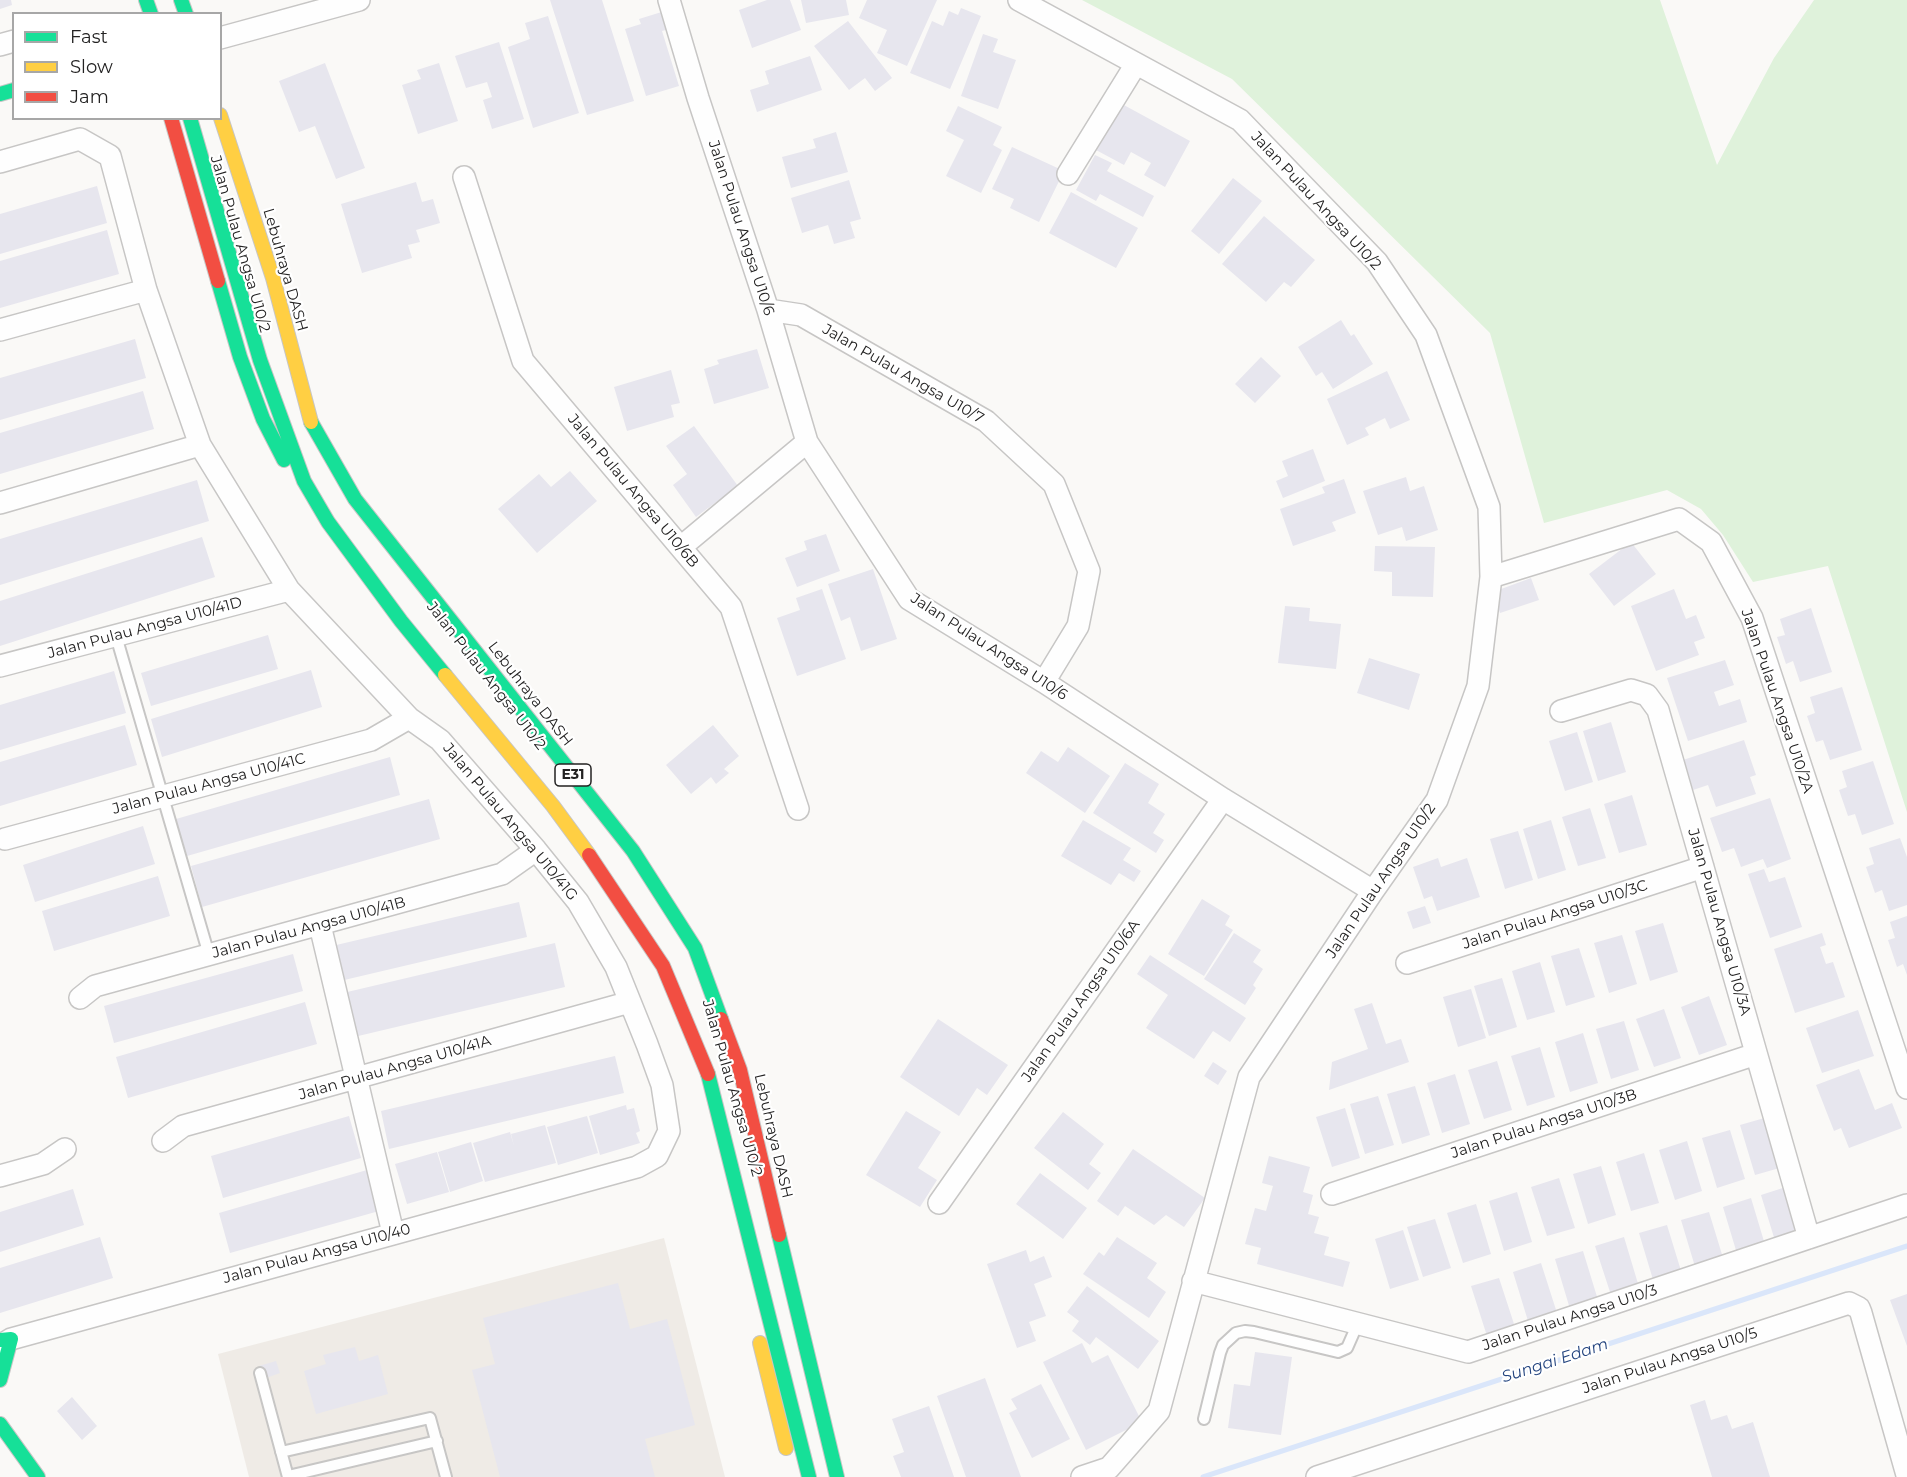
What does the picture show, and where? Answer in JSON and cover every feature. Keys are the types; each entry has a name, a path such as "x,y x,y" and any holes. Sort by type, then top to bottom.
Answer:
{"main road":[{"path":"172,120 240,357 263,418 320,531 397,635 532,802"},
{"name":"E31","path":"190,120 260,360 304,481 328,522 374,585 553,806 605,876 663,966 710,1078 809,1477"},
{"name":"Lebuhraya DASH","path":"222,120 273,279 312,425 355,499 633,851 695,948 740,1070 837,1477"},
{"name":"Jalan Pulau Angsa U10/2","path":"226,192 274,364 283,384"},
{"name":"Jalan Pulau Angsa U10/2","path":"292,404 306,434 350,506 618,843 687,950 717,1026 769,1221 826,1477"},
{"path":"546,820 591,876 638,953"},
{"name":"Jalan Pulau Angsa U10/2","path":"655,982 672,1011 709,1116 747,1285"},
{"path":"757,1330 772,1398 791,1466"},
{"path":"0,1380 4,1342"},
{"path":"0,1424 38,1477"}],"street":[{"path":"222,37 359,0"},
{"name":"Jalan Pulau Angsa U10/6","path":"669,0 698,98 768,310 807,442 909,599 1044,682 1223,799 1373,891"},
{"name":"Jalan Pulau Angsa U10/2","path":"1019,0 1240,120 1377,262 1426,335 1489,507 1491,577 1478,686 1437,800 1373,891 1249,1077 1159,1411 1109,1468 1082,1477"},
{"path":"1068,174 1136,64"},
{"name":"Jalan Pulau Angsa U10/41G","path":"0,162 80,139 110,156 146,290 200,445 289,590 409,718 440,740 536,850 578,902 616,967 662,1085 669,1131 657,1155 637,1167"},
{"name":"Jalan Pulau Angsa U10/6B","path":"464,177 522,361 731,607 798,809"},
{"path":"0,330 146,290"},
{"name":"Jalan Pulau Angsa U10/7","path":"768,310 801,315 986,421 1054,484 1089,571 1078,626 1044,682"},
{"path":"681,547 807,442"},
{"path":"0,503 200,445"},
{"name":"Jalan Pulau Angsa U10/2A","path":"1491,577 1679,519 1711,542 1752,618 1907,1088"},
{"name":"Jalan Pulau Angsa U10/41D","path":"0,666 289,590"},
{"name":"Jalan Pulau Angsa U10/3A","path":"1561,711 1631,690 1647,695 1658,710 1809,1238"},
{"name":"Jalan Pulau Angsa U10/41C","path":"5,840 371,740 409,718"},
{"name":"Jalan Pulau Angsa U10/6A","path":"939,1203 1223,799"},
{"name":"Jalan Pulau Angsa U10/41B","path":"80,998 95,986 502,874 536,850"},
{"name":"Jalan Pulau Angsa U10/3C","path":"1407,963 1703,867"},
{"path":"320,925 393,1233"},
{"name":"Jalan Pulau Angsa U10/41A","path":"163,1141 183,1126 356,1080 630,1002"},
{"name":"Jalan Pulau Angsa U10/3B","path":"1332,1194 1756,1054"},
{"path":"0,1176 43,1164 65,1149"},
{"name":"Jalan Pulau Angsa U10/40","path":"4,1342 637,1167"},
{"name":"Jalan Pulau Angsa U10/3","path":"1193,1281 1468,1352 1907,1205"},
{"name":"Jalan Pulau Angsa U10/5","path":"1317,1477 1849,1303 1859,1308 1862,1313 1907,1475"}],"lane":[{"path":"116,636 210,955"},
{"path":"1204,1419 1220,1353 1223,1345 1236,1333 1254,1332 1338,1352 1347,1348 1358,1323"},
{"path":"260,1373 288,1477 436,1441"},
{"path":"281,1452 430,1418 446,1477"}],"shaded area":[{"path":"664,1238 725,1477 249,1477 218,1354"}],"green space":[{"path":"1082,0 1660,0 1717,165 1774,58 1814,0 1907,0 1907,812 1828,566 1753,582 1723,535 1701,509 1667,490 1544,523 1490,333 1232,79"}],"building":[{"path":"0,0 11,0 12,5 0,9"},
{"path":"550,0 602,0 634,101 587,115"},
{"path":"767,0 790,0 801,30 752,48 739,10"},
{"path":"801,0 846,0 849,15 806,23"},
{"path":"867,0 937,0 907,66 877,53 887,30 859,18"},
{"path":"961,8 981,16 950,89 910,73 932,21 943,26 949,11 958,15"},
{"path":"668,10 673,28 662,31 679,86 646,96 625,29 641,24 639,19"},
{"path":"548,16 579,113 533,128 508,47 530,39 525,23"},
{"path":"848,21 892,78 875,91 865,78 849,90 814,46"},
{"path":"983,34 998,39 993,52 1016,60 998,109 961,96"},
{"path":"499,42 524,119 492,129 483,100 492,97 487,82 466,88 455,56"},
{"path":"810,56 822,90 757,112 750,90 769,84 765,71"},
{"path":"325,63 365,168 336,179 315,126 299,132 279,81"},
{"path":"439,63 458,121 418,134 402,85 421,79 417,70"},
{"path":"1122,104 1190,141 1165,187 1144,175 1151,163 1131,152 1124,165 1096,150"},
{"path":"958,106 1002,127 993,145 1002,150 981,193 946,176 964,140 946,131"},
{"path":"836,132 848,172 791,188 782,157 816,148 813,139"},
{"path":"1012,147 1064,171 1039,222 1010,208 1014,199 992,189"},
{"path":"1095,155 1112,163 1107,171 1154,196 1143,217 1100,194 1096,201 1076,190"},
{"path":"1233,178 1262,201 1219,254 1191,231"},
{"path":"849,180 861,219 850,222 855,238 834,244 828,225 802,233 791,198"},
{"path":"416,182 422,202 433,199 440,223 416,230 420,242 408,245 412,258 362,273 341,204"},
{"path":"97,186 107,223 0,254 0,214"},
{"path":"1071,192 1138,228 1116,268 1049,233"},
{"path":"1264,216 1315,260 1291,287 1284,282 1266,302 1222,264"},
{"path":"107,230 119,274 0,308 0,261"},
{"path":"1341,320 1351,336 1354,334 1373,364 1333,389 1322,372 1316,376 1298,347"},
{"path":"135,339 146,378 0,420 0,378"},
{"path":"757,349 769,388 714,404 704,369 719,364 717,360"},
{"path":"1261,357 1281,376 1255,403 1235,384"},
{"path":"671,370 680,403 671,405 674,417 627,431 614,387"},
{"path":"1387,371 1410,420 1390,429 1385,418 1365,428 1369,435 1347,445 1327,399"},
{"path":"143,391 154,429 0,474 0,433"},
{"path":"694,426 738,486 696,517 673,485 687,474 666,446"},
{"path":"1313,449 1325,481 1283,498 1276,481 1288,476 1282,461"},
{"path":"570,471 597,501 537,553 498,509 539,474 551,487"},
{"path":"1406,477 1410,491 1424,486 1438,530 1406,541 1402,527 1378,535 1363,491"},
{"path":"1344,479 1356,513 1332,522 1336,531 1293,546 1280,509 1325,493 1322,487"},
{"path":"197,480 209,521 0,585 0,539"},
{"path":"826,534 840,571 797,587 785,558 807,550 804,541"},
{"path":"202,537 215,577 0,646 0,601"},
{"path":"1631,542 1656,574 1614,606 1589,574"},
{"path":"1375,546 1435,547 1433,597 1392,596 1392,572 1374,571"},
{"path":"873,569 897,639 861,651 850,617 841,621 828,584"},
{"path":"1531,578 1539,600 1500,613 1493,592"},
{"path":"822,589 846,659 797,676 777,618 800,610 796,598"},
{"path":"1674,589 1686,619 1696,615 1705,638 1694,642 1699,655 1656,671 1631,606"},
{"path":"1285,606 1310,608 1309,621 1341,624 1336,669 1278,663"},
{"path":"1811,608 1832,672 1800,682 1793,661 1786,664 1777,637 1785,635 1780,619"},
{"path":"268,635 278,669 151,706 141,673"},
{"path":"1369,658 1420,674 1409,710 1357,693"},
{"path":"1725,660 1734,685 1714,692 1719,706 1740,699 1747,722 1688,741 1667,678"},
{"path":"311,670 322,707 162,757 151,719"},
{"path":"114,671 126,713 0,750 0,705"},
{"path":"1842,687 1862,750 1830,760 1823,740 1816,742 1807,716 1815,713 1810,697"},
{"path":"1611,722 1626,772 1598,781 1583,731"},
{"path":"125,725 137,765 0,806 0,762"},
{"path":"713,725 739,756 724,769 729,773 716,784 711,777 691,794 666,765"},
{"path":"1577,732 1593,782 1565,791 1549,741"},
{"path":"1744,740 1756,775 1750,777 1756,794 1716,807 1708,785 1693,790 1683,760"},
{"path":"1068,747 1110,776 1085,813 1026,773 1041,751 1058,762"},
{"path":"390,757 400,795 187,856 176,819"},
{"path":"1873,761 1894,824 1862,835 1855,814 1848,816 1839,790 1847,787 1842,771"},
{"path":"1125,763 1159,784 1148,803 1165,814 1153,833 1164,840 1156,853 1093,813"},
{"path":"1632,795 1647,845 1619,853 1604,804"},
{"path":"1770,798 1791,859 1767,868 1763,859 1741,867 1734,848 1722,852 1710,818"},
{"path":"429,799 440,839 202,907 191,866"},
{"path":"1590,808 1606,858 1578,866 1562,817"},
{"path":"1083,820 1131,848 1123,860 1141,871 1134,882 1119,873 1111,885 1061,856"},
{"path":"1551,820 1566,870 1538,879 1523,829"},
{"path":"143,826 155,864 35,902 23,865"},
{"path":"1518,831 1533,880 1505,889 1490,839"},
{"path":"1900,838 1907,857 1907,905 1889,911 1882,890 1875,893 1866,867 1874,864 1869,848"},
{"path":"1438,858 1441,867 1467,858 1480,897 1437,911 1432,896 1424,899 1413,867"},
{"path":"1764,869 1769,882 1785,877 1802,927 1770,938 1748,874"},
{"path":"158,876 170,916 54,951 42,911"},
{"path":"1202,899 1230,916 1225,925 1233,930 1204,976 1168,954"},
{"path":"519,902 527,937 340,981 332,946"},
{"path":"1425,906 1431,923 1413,929 1407,912"},
{"path":"1907,916 1907,975 1903,964 1897,967 1888,940 1895,938 1890,922"},
{"path":"1663,923 1678,972 1650,981 1635,931"},
{"path":"1234,933 1261,950 1253,962 1263,969 1253,985 1256,988 1245,1005 1204,979"},
{"path":"1822,933 1826,945 1820,947 1826,964 1833,962 1845,997 1795,1013 1774,949"},
{"path":"1622,935 1637,984 1609,993 1594,943"},
{"path":"555,943 565,987 354,1037 343,993"},
{"path":"1579,948 1595,997 1566,1006 1551,956"},
{"path":"293,954 303,991 114,1043 104,1006"},
{"path":"1150,955 1246,1018 1230,1042 1213,1031 1194,1059 1146,1028 1168,995 1137,974"},
{"path":"1540,962 1555,1012 1527,1020 1512,971"},
{"path":"1502,978 1517,1027 1489,1036 1474,986"},
{"path":"1471,989 1486,1038 1458,1047 1443,997"},
{"path":"1709,996 1727,1045 1699,1055 1681,1007"},
{"path":"305,1002 317,1044 128,1098 116,1057"},
{"path":"1372,1003 1386,1044 1401,1039 1409,1062 1329,1090 1332,1062 1368,1049 1354,1009"},
{"path":"1664,1009 1681,1058 1654,1067 1636,1019"},
{"path":"1858,1010 1874,1056 1822,1073 1806,1028"},
{"path":"938,1019 1008,1065 987,1095 977,1088 959,1116 900,1077"},
{"path":"1624,1021 1639,1070 1611,1079 1596,1029"},
{"path":"1583,1033 1598,1083 1570,1092 1555,1042"},
{"path":"1540,1047 1555,1097 1527,1106 1511,1056"},
{"path":"615,1056 624,1093 389,1149 381,1111"},
{"path":"1497,1061 1512,1110 1484,1119 1468,1070"},
{"path":"1213,1062 1227,1071 1218,1085 1204,1076"},
{"path":"1859,1069 1875,1110 1892,1103 1902,1128 1849,1148 1841,1128 1834,1131 1816,1085"},
{"path":"1455,1074 1470,1124 1442,1133 1427,1083"},
{"path":"1415,1086 1430,1135 1402,1144 1387,1094"},
{"path":"1378,1096 1394,1145 1365,1154 1350,1104"},
{"path":"626,1105 627,1110 634,1108 640,1131 636,1133 640,1143 600,1155 589,1116"},
{"path":"1345,1108 1360,1158 1332,1167 1316,1117"},
{"path":"906,1111 941,1132 918,1168 937,1180 920,1207 866,1175"},
{"path":"1063,1112 1104,1144 1089,1164 1101,1173 1088,1190 1034,1148"},
{"path":"349,1116 361,1158 223,1198 211,1156"},
{"path":"587,1116 598,1153 558,1165 547,1127"},
{"path":"1768,1117 1783,1167 1755,1175 1740,1125"},
{"path":"545,1125 556,1163 485,1182 473,1143 510,1132 514,1146 511,1134"},
{"path":"1730,1130 1745,1179 1717,1188 1702,1138"},
{"path":"1687,1141 1702,1191 1675,1200 1659,1150"},
{"path":"471,1142 483,1181 450,1192 438,1152"},
{"path":"1133,1149 1205,1198 1184,1227 1166,1215 1154,1225 1125,1206 1118,1216 1097,1201"},
{"path":"437,1152 449,1192 407,1204 395,1164"},
{"path":"1644,1153 1659,1203 1631,1211 1616,1162"},
{"path":"1269,1156 1310,1167 1303,1192 1313,1195 1308,1214 1319,1217 1314,1233 1329,1237 1324,1255 1350,1262 1343,1287 1257,1264 1261,1248 1245,1244 1255,1208 1266,1211 1273,1186 1262,1183"},
{"path":"1601,1166 1616,1215 1588,1224 1573,1174"},
{"path":"367,1170 379,1211 230,1253 219,1213"},
{"path":"1040,1173 1087,1208 1063,1239 1016,1204"},
{"path":"1559,1178 1575,1228 1547,1236 1531,1187"},
{"path":"1789,1186 1805,1236 1776,1244 1761,1195"},
{"path":"73,1189 84,1225 0,1252 0,1212"},
{"path":"1517,1192 1532,1242 1504,1251 1489,1201"},
{"path":"1751,1198 1766,1248 1738,1257 1723,1207"},
{"path":"1476,1204 1491,1254 1463,1263 1447,1213"},
{"path":"1709,1212 1724,1261 1696,1270 1681,1220"},
{"path":"1435,1219 1451,1268 1423,1277 1407,1227"},
{"path":"1667,1225 1682,1274 1654,1283 1639,1233"},
{"path":"1403,1230 1419,1280 1390,1289 1375,1239"},
{"path":"100,1237 113,1278 0,1313 0,1268"},
{"path":"1117,1237 1157,1263 1147,1278 1166,1292 1149,1318 1083,1274 1099,1252 1104,1256"},
{"path":"1624,1237 1639,1287 1611,1295 1595,1246"},
{"path":"1026,1250 1030,1262 1044,1256 1052,1277 1034,1284 1046,1316 1029,1322 1036,1341 1017,1348 987,1264"},
{"path":"1583,1251 1598,1300 1570,1309 1555,1259"},
{"path":"1541,1263 1557,1313 1528,1321 1513,1272"},
{"path":"1499,1278 1515,1327 1487,1336 1471,1286"},
{"path":"618,1283 630,1329 667,1319 695,1425 645,1439 655,1477 500,1477 472,1370 495,1364 483,1318"},
{"path":"1087,1286 1159,1341 1138,1369 1096,1337 1090,1345 1072,1331 1079,1321 1067,1312"},
{"path":"1907,1294 1907,1346 1890,1300"},
{"path":"1082,1343 1092,1363 1108,1355 1142,1422 1086,1450 1043,1362"},
{"path":"355,1347 359,1361 378,1355 388,1394 316,1414 304,1371 326,1364 323,1355"},
{"path":"1255,1352 1292,1357 1281,1435 1228,1428 1234,1384 1250,1386"},
{"path":"276,1361 280,1373 263,1379 259,1366"},
{"path":"985,1378 1021,1477 966,1477 937,1396"},
{"path":"1041,1384 1070,1439 1032,1458 1009,1413 1017,1409 1011,1399"},
{"path":"72,1397 97,1426 82,1440 57,1411"},
{"path":"1705,1400 1711,1420 1727,1415 1732,1429 1753,1422 1770,1477 1712,1477 1690,1405"},
{"path":"929,1406 954,1477 901,1477 893,1456 904,1452 892,1419"}],"waterway":[{"name":"Sungai Edam","path":"1203,1477 1907,1246"}],"traffic: fast":[{"path":"146,0 150,12"},
{"path":"181,0 185,12"},
{"path":"0,94 12,91"},
{"path":"191,120 260,360 304,481 328,522 401,621 445,675"},
{"path":"218,281 240,357 263,419 284,460"},
{"path":"311,422 355,499 633,851 695,948 721,1019"},
{"path":"708,1074 809,1477"},
{"path":"779,1235 837,1477"},
{"path":"0,1340 11,1339 0,1380"},
{"path":"0,1424 38,1477"}],"traffic: slow":[{"path":"222,120 273,278 311,422"},
{"path":"445,675 553,806 589,855"},
{"path":"760,1343 786,1448"}],"traffic: jam":[{"path":"172,120 218,281"},
{"path":"589,855 663,966 708,1074"},
{"path":"721,1019 740,1070 779,1235"}]}
